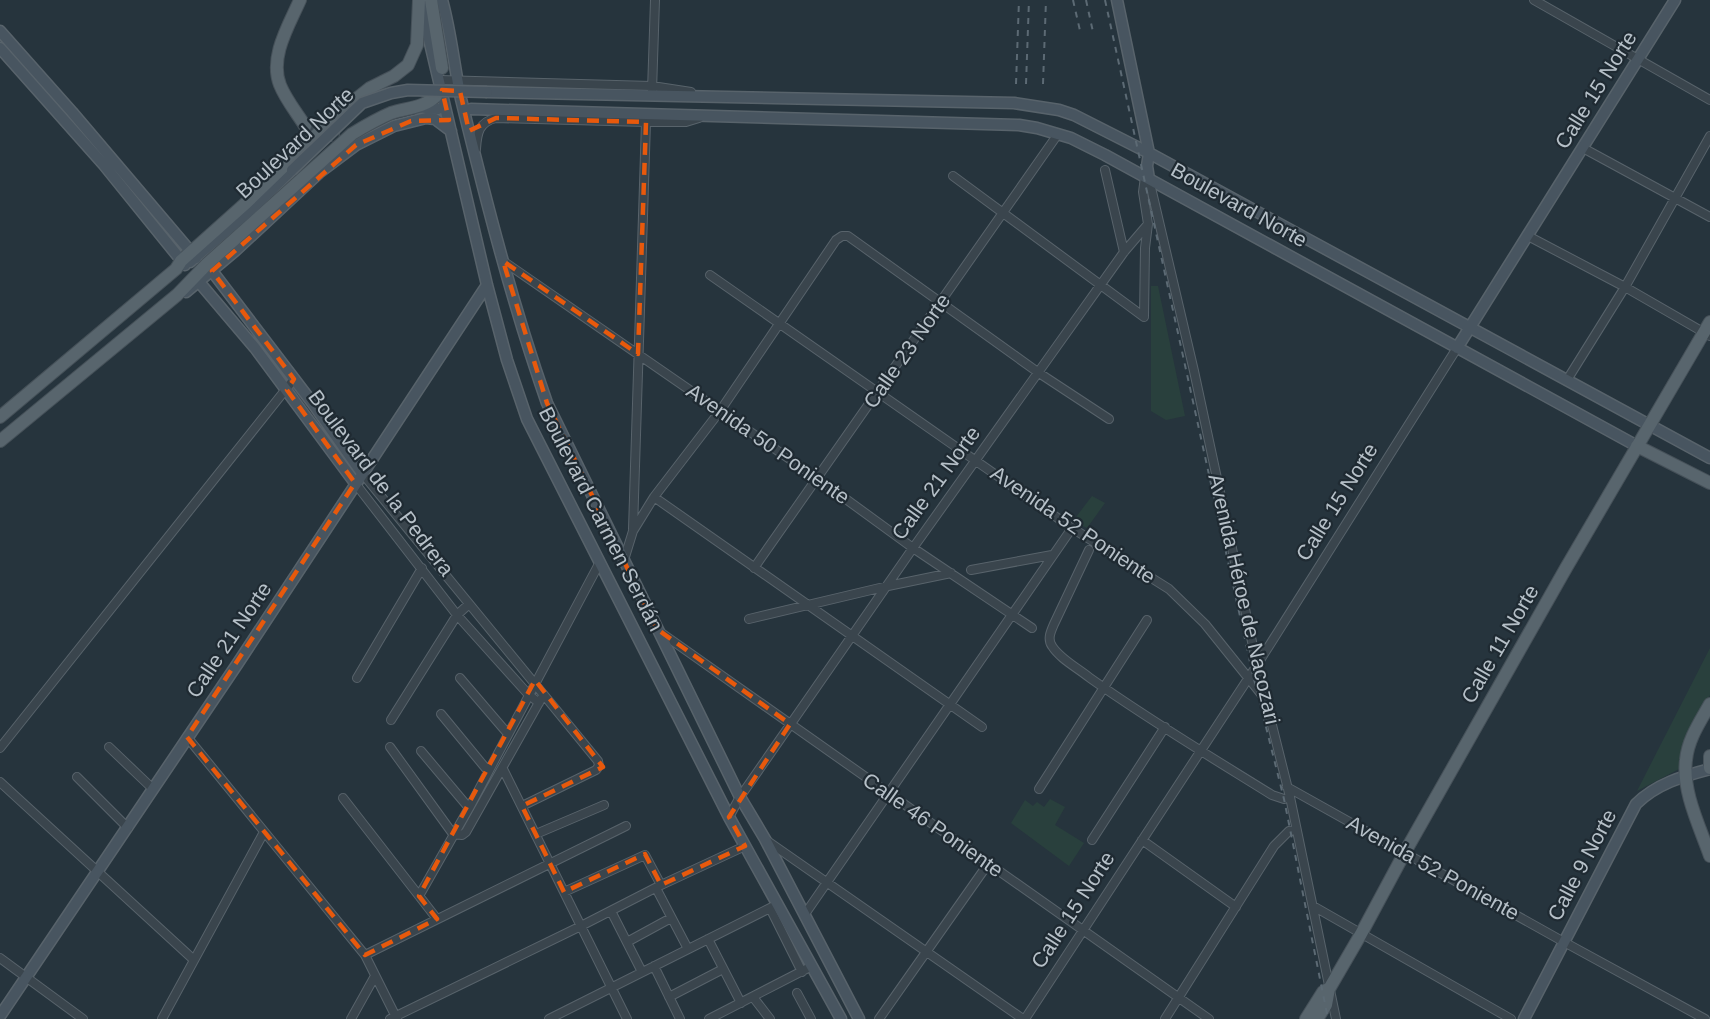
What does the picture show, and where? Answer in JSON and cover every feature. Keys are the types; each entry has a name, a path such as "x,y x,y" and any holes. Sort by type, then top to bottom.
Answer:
{"main road":[{"path":"300,0 277,58 277,69 283,90 305,126"},
{"name":"Boulevard Carmen Serdán","path":"442,0 475,157 524,336 547,403 740,797 765,839 859,1019"},
{"path":"1117,0 1149,153 1147,174"},
{"name":"Calle 15 Norte","path":"1457,348 1675,0"},
{"path":"423,1 441,74"},
{"path":"185,261 341,111 370,88 394,76 408,65 417,45 423,1"},
{"path":"0,31 72,112 185,261"},
{"path":"0,48 185,261"},
{"name":"Boulevard Carmen Serdán","path":"441,74 487,285 507,360 527,419 774,906 807,969 841,1019"},
{"name":"Boulevard Norte","path":"0,417 185,261 251,210 362,103 408,90 652,91 725,98 1014,103 1059,110 1074,115 1149,153 1710,458"},
{"path":"414,106 428,102 436,96"},
{"name":"Boulevard Norte","path":"0,441 177,295 207,264 346,136 375,120 414,106 438,109"},
{"name":"Boulevard Norte","path":"471,109 989,123 1037,128 1058,134 1081,142 1147,174 1457,348 1710,483"},
{"path":"177,295 185,293 199,282 320,172 356,145 394,126 426,118 435,119 452,131"},
{"name":"Boulevard de la Pedrera","path":"212,271 362,473"},
{"name":"Boulevard de la Pedrera","path":"199,282 250,341 355,483"},
{"name":"Calle 21 Norte","path":"0,1016 97,870 128,828 487,285"},
{"name":"Calle 11 Norte","path":"1317,1019 1326,1005 1329,989 1405,852 1637,446 1708,330"},
{"path":"609,580 626,565"},
{"path":"1710,704 1689,746 1686,761 1688,790 1710,856"},
{"path":"1710,756 1710,768"},
{"name":"Calle 9 Norte","path":"1524,1019 1636,804 1647,793 1686,775 1710,768"},
{"name":"Calle 11 Norte","path":"1306,1019 1323,992 1329,989"}],"street":[{"path":"652,91 655,0"},
{"path":"1534,0 1710,100"},
{"name":"Boulevard Norte","path":"441,74 457,80 652,91"},
{"name":"Boulevard Norte","path":"475,157 479,130 483,123 496,118 686,122 706,116"},
{"path":"626,565 633,531 646,122"},
{"name":"Calle 23 Norte","path":"754,568 1058,134"},
{"path":"1567,380 1625,287 1710,136"},
{"path":"1583,148 1710,217"},
{"path":"1105,170 1124,252"},
{"path":"953,176 1144,317 1145,248 1148,224 1143,192 1147,174"},
{"name":"Avenida Héroe de Nacozari","path":"1147,174 1194,371 1264,698 1290,797 1336,1019"},
{"name":"Calle 21 Norte","path":"729,817 740,797 913,548 1040,373 1124,252 1148,224"},
{"path":"633,531 654,496 720,411 836,240 842,236 848,236 1040,373 1109,419"},
{"path":"1528,236 1708,330"},
{"name":"Avenida 50 Poniente","path":"503,261 817,478 913,548 1032,628"},
{"name":"Avenida 52 Poniente","path":"710,275 1072,528 1169,589 1205,624 1264,698"},
{"name":"Calle 15 Norte","path":"1024,1019 1084,931 1248,678 1457,348"},
{"path":"0,748 294,379"},
{"name":"Boulevard de la Pedrera","path":"362,473 535,681 598,761 599,766 596,770 522,806"},
{"name":"Boulevard de la Pedrera","path":"355,483 457,615 528,694 539,703"},
{"path":"654,496 807,606 982,727"},
{"path":"805,914 1072,528"},
{"path":"1089,550 1050,636 1050,644 1060,656 1104,688 1165,727 1272,795 1284,799 1290,797"},
{"path":"971,570 1052,555"},
{"path":"419,896 469,808 600,562"},
{"path":"357,678 422,568"},
{"path":"749,620 951,573"},
{"path":"391,720 457,615 469,604"},
{"path":"1039,789 1147,620"},
{"name":"Calle 46 Poniente","path":"657,629 1209,1019"},
{"path":"460,678 508,734"},
{"path":"390,747 453,834 462,835 466,832 545,694"},
{"path":"441,714 488,771"},
{"path":"1092,840 1165,727"},
{"path":"187,737 365,955 394,1018 745,846"},
{"path":"109,747 153,789"},
{"path":"421,751 469,808"},
{"path":"503,769 627,1019"},
{"path":"77,777 128,828"},
{"path":"0,782 195,960"},
{"name":"Avenida 52 Poniente","path":"1287,787 1705,1019"},
{"path":"343,798 437,920"},
{"path":"536,834 604,805"},
{"path":"365,955 626,826"},
{"path":"1165,1019 1274,846 1289,831 1296,830"},
{"path":"162,1019 264,832"},
{"path":"765,839 1024,1019"},
{"path":"1142,840 1236,907"},
{"path":"564,892 645,855 671,918 688,950"},
{"path":"879,1019 988,864"},
{"path":"549,1019 774,906"},
{"path":"1313,906 1512,1019"},
{"path":"611,911 642,972"},
{"path":"627,942 671,918"},
{"path":"708,939 741,1003"},
{"path":"0,958 83,1019"},
{"path":"654,966 680,1019"},
{"path":"669,997 723,969"},
{"path":"709,1019 807,969"},
{"path":"351,1019 375,976"},
{"path":"797,993 811,1019"},
{"path":"753,997 770,1019"}],"highlighted area":[{"path":"442,90 460,91 469,131 496,118 646,122 638,354 503,261 547,403 657,629 790,724 729,817 745,846 661,885 645,854 564,892 522,806 603,767 535,680 419,896 437,919 365,955 187,737 355,483 287,390 294,379 212,271 356,145 411,121 449,120"}],"green space":[{"path":"1151,286 1158,286 1185,416 1166,420 1151,411"},
{"path":"1092,496 1105,503 1087,528 1073,521"},
{"path":"1710,648 1710,695 1681,755 1679,769 1637,791"},
{"path":"1050,799 1065,807 1055,825 1084,843 1069,866 1011,823 1025,800 1033,806 1037,802 1044,807"}],"tunnel":[{"path":"305,126 324,136 340,136"}],"railway":[{"path":"1016,84 1019,0"},
{"path":"1026,84 1029,0"},
{"path":"1043,84 1046,0"},
{"path":"1073,0 1081,35"},
{"path":"1086,0 1093,32"},
{"path":"1105,0 1252,671 1284,799 1328,1019"}]}
